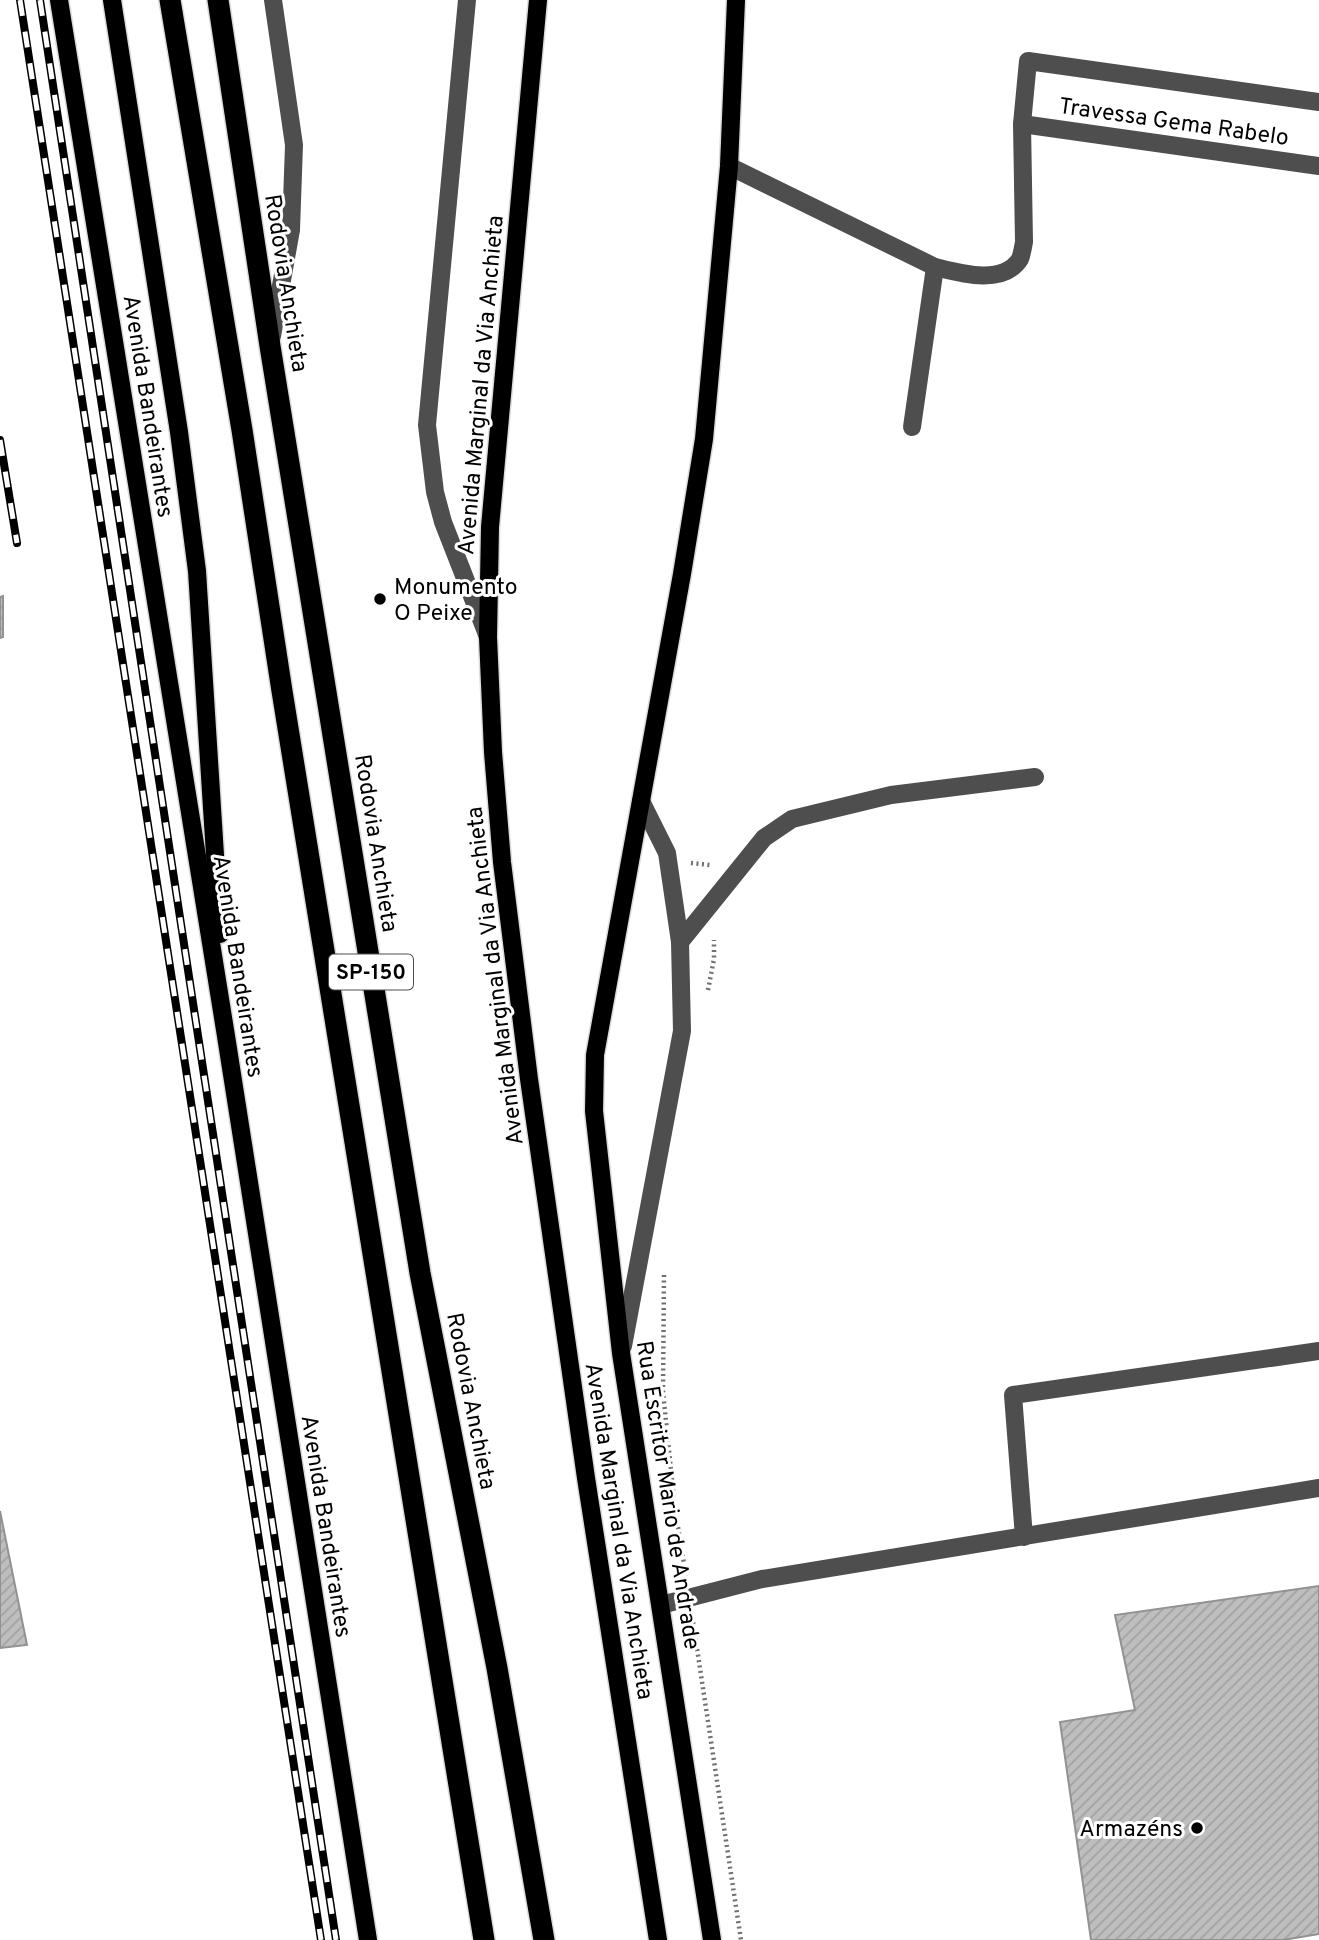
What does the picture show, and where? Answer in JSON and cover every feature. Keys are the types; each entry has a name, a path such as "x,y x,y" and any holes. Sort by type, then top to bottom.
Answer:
{"highway":[{"name":"SP-150","path":"170,0 242,430 286,719 484,1940"},
{"name":"Rodovia Anchieta","path":"218,0 270,346 420,1273 497,1668 544,1940"}],"main road":[{"name":"Avenida Bandeirantes","path":"59,0 368,1940"},
{"path":"112,0 197,571 226,1036"},
{"name":"Avenida Marginal da Via Anchieta","path":"538,0 491,527 488,637 493,752 502,862 529,1079 586,1478 659,1940"},
{"path":"641,801 704,439 729,166 736,0"},
{"name":"Rua Escritor Mario de Andrade","path":"641,801 595,1055 594,1111 621,1353 712,1940"}],"street":[{"path":"270,346 291,230 294,178 291,112 273,0"},
{"path":"467,0 427,425 435,492 443,522 488,637"},
{"path":"729,166 935,267 960,273 987,275 1006,271 1020,259 1024,242 1023,124 1028,61 1319,102"},
{"name":"Travessa Gema Rabelo","path":"1023,124 1319,166"},
{"path":"912,427 935,267"},
{"path":"680,942 764,838 792,819 891,795 1035,777"},
{"path":"621,1353 682,1031 680,942 667,853 641,801"},
{"path":"1024,1537 1013,1395 1319,1350"},
{"path":"661,1605 762,1579 1319,1488"}],"building":[{"path":"3,596 3,637 0,638 0,597"},
{"path":"0,1511 27,1645 0,1648"},
{"name":"Armazéns","path":"1319,1586 1319,1934 1283,1940 1091,1940 1060,1722 1135,1710 1115,1615"}],"railway":[{"path":"20,0 321,1940"},
{"path":"40,0 336,1940"},
{"path":"0,440 17,543"}],"place":[{"name":"Monumento O Peixe","path":"380,599"},
{"name":"Armazéns","path":"1197,1828"}]}
